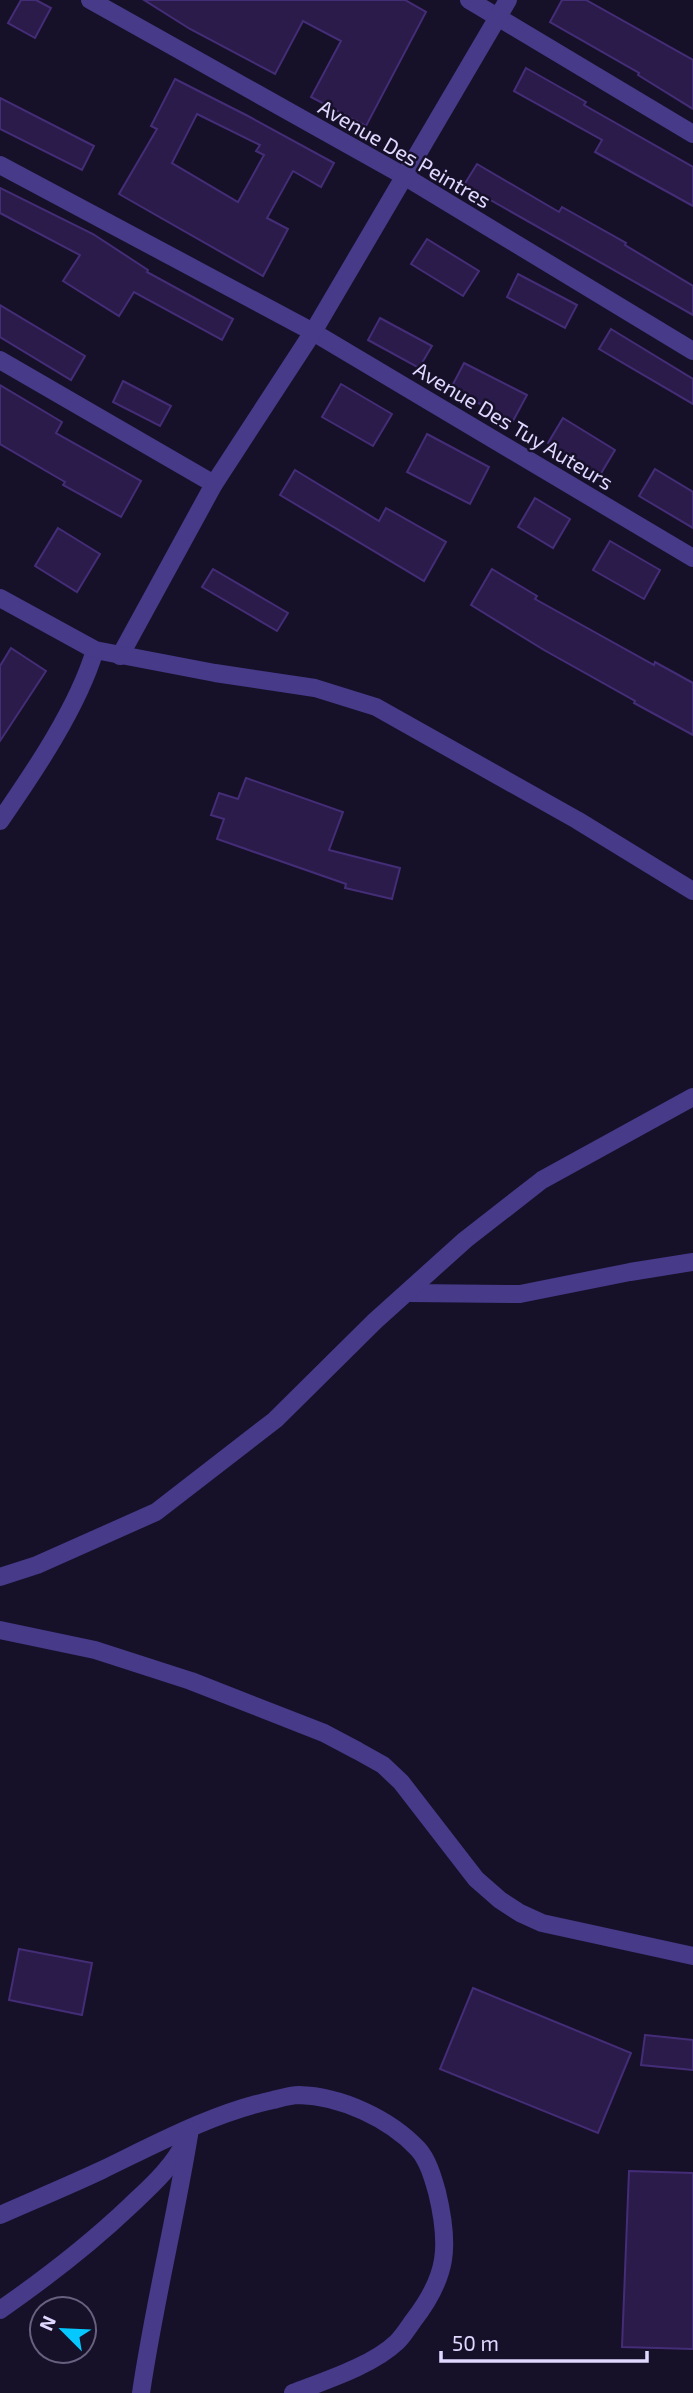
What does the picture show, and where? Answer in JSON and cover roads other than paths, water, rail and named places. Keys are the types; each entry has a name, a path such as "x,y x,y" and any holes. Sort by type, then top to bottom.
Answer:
{"street":[{"name":"Avenue Des Peintres","path":"90,0 404,176 693,351"},
{"path":"469,0 693,134"},
{"path":"120,656 214,484 313,332 508,0"},
{"name":"Avenue Des Tuy Auteurs","path":"0,165 313,332 693,558"},
{"path":"0,360 214,484"},
{"path":"0,598 95,650 215,673 315,688 376,707 577,820 693,891"},
{"path":"0,821 53,737 89,669 95,650"},
{"path":"0,1577 37,1565 156,1512 275,1420 369,1327 465,1240 542,1181 693,1097"},
{"path":"409,1293 520,1294 693,1262"},
{"path":"0,1630 95,1650 191,1681 324,1734 383,1765 419,1803 476,1879 520,1913 555,1926 693,1956"},
{"path":"0,2215 236,2110 298,2095 362,2110 394,2129 419,2150 432,2175 441,2209 444,2261 435,2290 397,2342 371,2360 293,2393"},
{"path":"0,2310 63,2265 142,2195 182,2148 190,2129"},
{"path":"141,2393 156,2296 178,2202 190,2129"}]}
